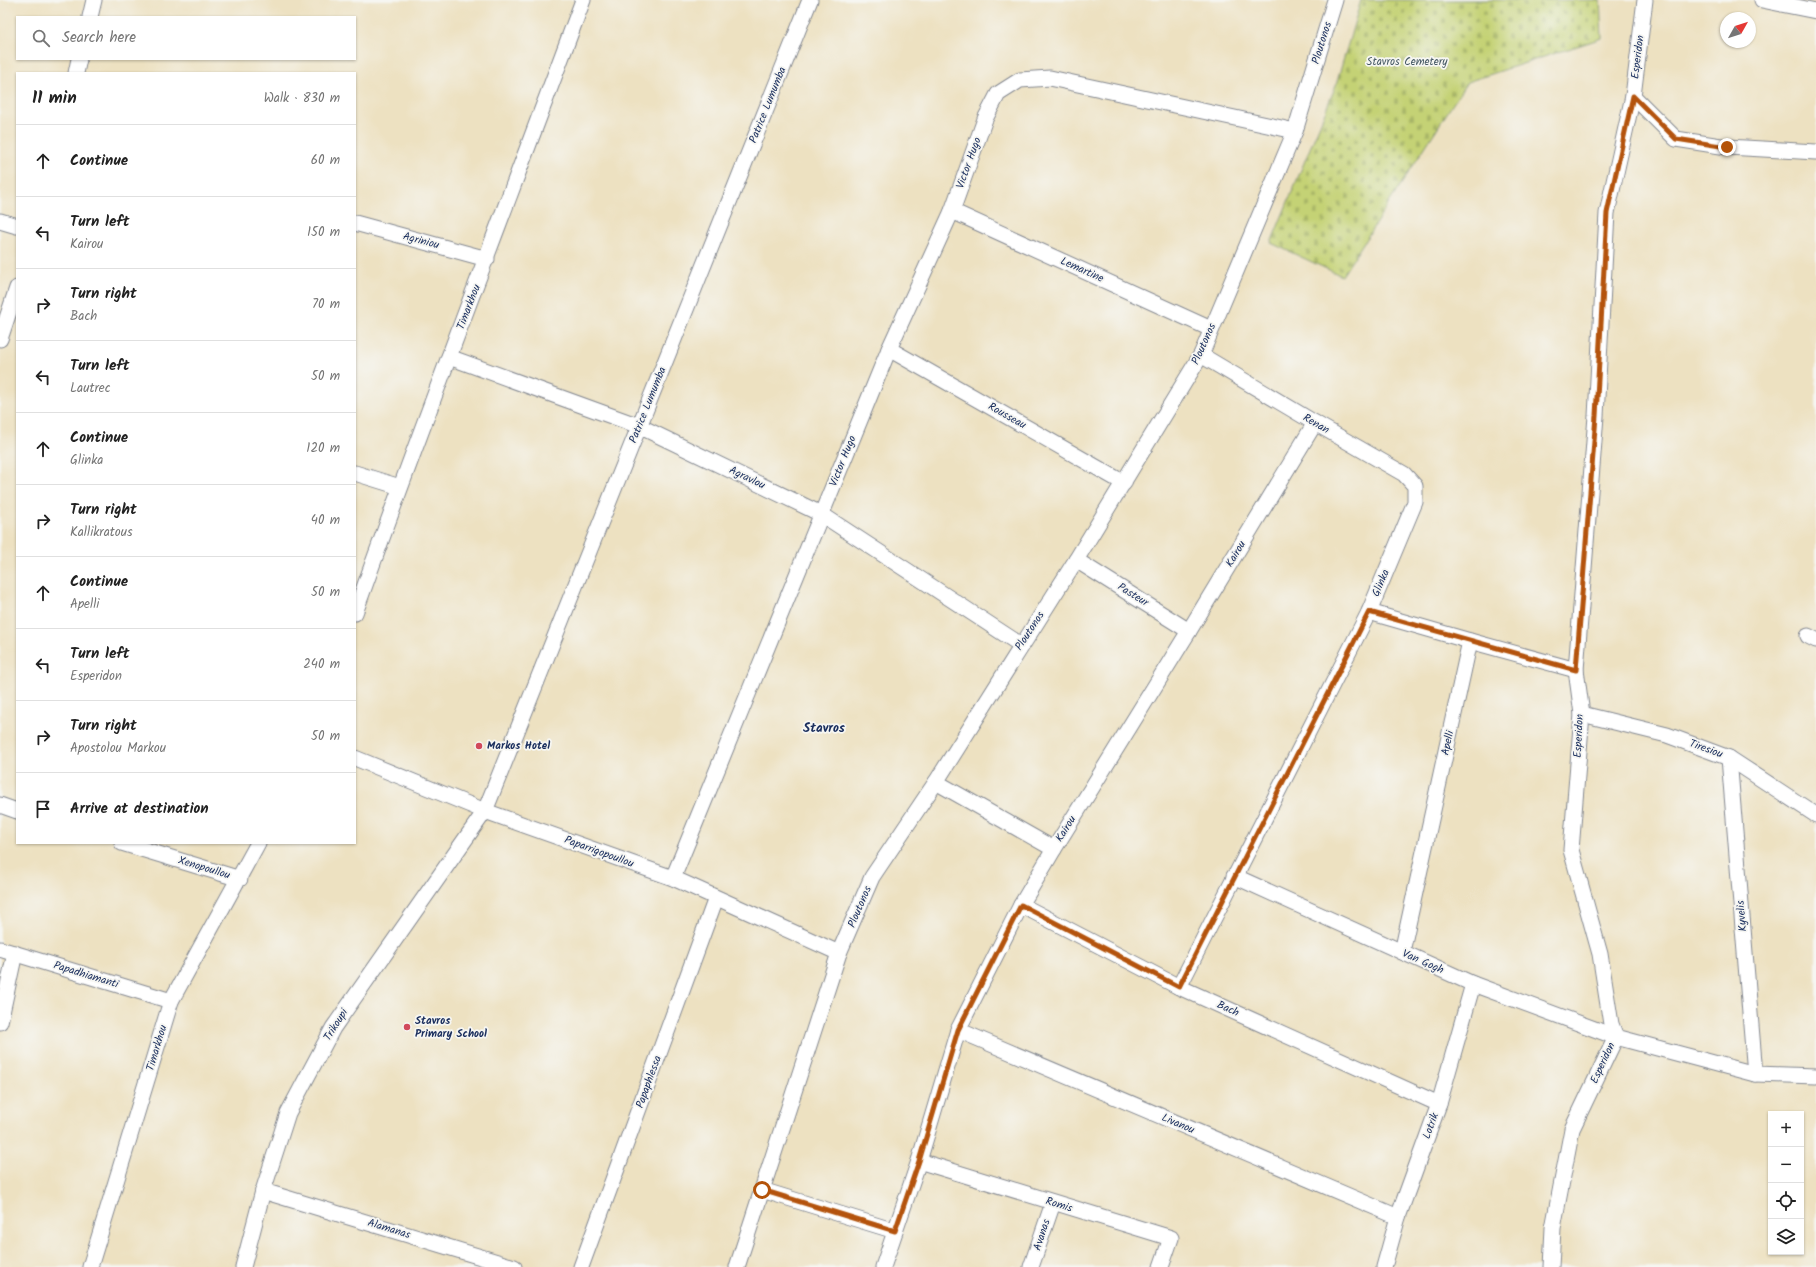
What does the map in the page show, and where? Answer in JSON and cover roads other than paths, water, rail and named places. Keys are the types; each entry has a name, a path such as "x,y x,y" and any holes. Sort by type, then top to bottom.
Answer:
{"street":[{"path":"90,16 94,0"},
{"name":"Timarkhou","path":"356,610 400,487 487,259 583,0"},
{"name":"Patrice Lumumba","path":"485,811 810,0"},
{"name":"Ploutonos","path":"737,1267 840,953 872,877 936,782 1076,560 1201,355 1295,131 1335,0"},
{"name":"Esperidon","path":"1551,1267 1553,1228 1572,1129 1616,1037 1611,1024 1600,954 1571,850 1582,714 1576,670 1596,416 1607,213 1633,96 1645,0"},
{"path":"1762,0 1816,11"},
{"path":"76,72 79,60"},
{"name":"Victor Hugo","path":"673,878 889,349 952,211 985,119 998,94 1020,80 1050,78 1295,131"},
{"path":"1633,96 1676,139 1727,147 1816,152"},
{"name":"Lemartine","path":"952,211 1211,329"},
{"path":"0,220 16,226"},
{"name":"Agriniou","path":"356,223 487,259"},
{"path":"0,339 16,291"},
{"name":"Rousseau","path":"889,349 1124,483"},
{"name":"Renan","path":"1201,355 1404,474 1415,486 1415,502"},
{"name":"Agravlou","path":"450,357 639,426 821,514 1021,645"},
{"name":"Kairou","path":"883,1267 919,1161 958,1030 1021,905 1315,423"},
{"path":"356,473 400,487"},
{"name":"Glinka","path":"1179,987 1369,612 1415,502"},
{"name":"Pasteur","path":"1076,560 1189,631"},
{"path":"1369,612 1470,642 1576,670"},
{"name":"Apelli","path":"1402,952 1470,642"},
{"name":"Tiresiou","path":"1582,714 1667,735 1729,758 1816,815"},
{"name":"Paparrigopoullou","path":"356,758 485,811 673,878 840,953"},
{"name":"Kyvelis","path":"1729,758 1755,1074"},
{"path":"936,782 1054,849"},
{"path":"0,805 16,811"},
{"name":"Trikoupi","path":"243,1267 263,1191 288,1113 333,1028 485,811"},
{"name":"Xenopoullou","path":"125,844 240,879"},
{"name":"Timarkhou","path":"90,1267 171,1001 240,879 258,844"},
{"name":"Van Gogh","path":"1234,876 1473,984 1616,1037 1755,1074 1816,1076"},
{"name":"Papaphlessa","path":"581,1267 716,898"},
{"name":"Bach","path":"1021,905 1179,987 1439,1104"},
{"name":"Papadhiamanti","path":"0,949 171,1001"},
{"path":"0,1022 15,953"},
{"name":"Lotrik","path":"1384,1267 1398,1217 1439,1104 1473,984"},
{"name":"Livanou","path":"958,1030 1398,1217"},
{"name":"Romis","path":"919,1161 1170,1238 1161,1267"},
{"path":"762,1190 895,1231"},
{"name":"Alamanas","path":"263,1191 514,1267"},
{"name":"Avanas","path":"1031,1267 1052,1203"}],"place":[{"name":"Markos Hotel","path":"479,746"},
{"name":"Stavros Primary School","path":"407,1027"}],"district":[{"name":"Stavros","path":"824,728"}],"park label":[{"name":"Stavros Cemetery","path":"1407,62"}]}
